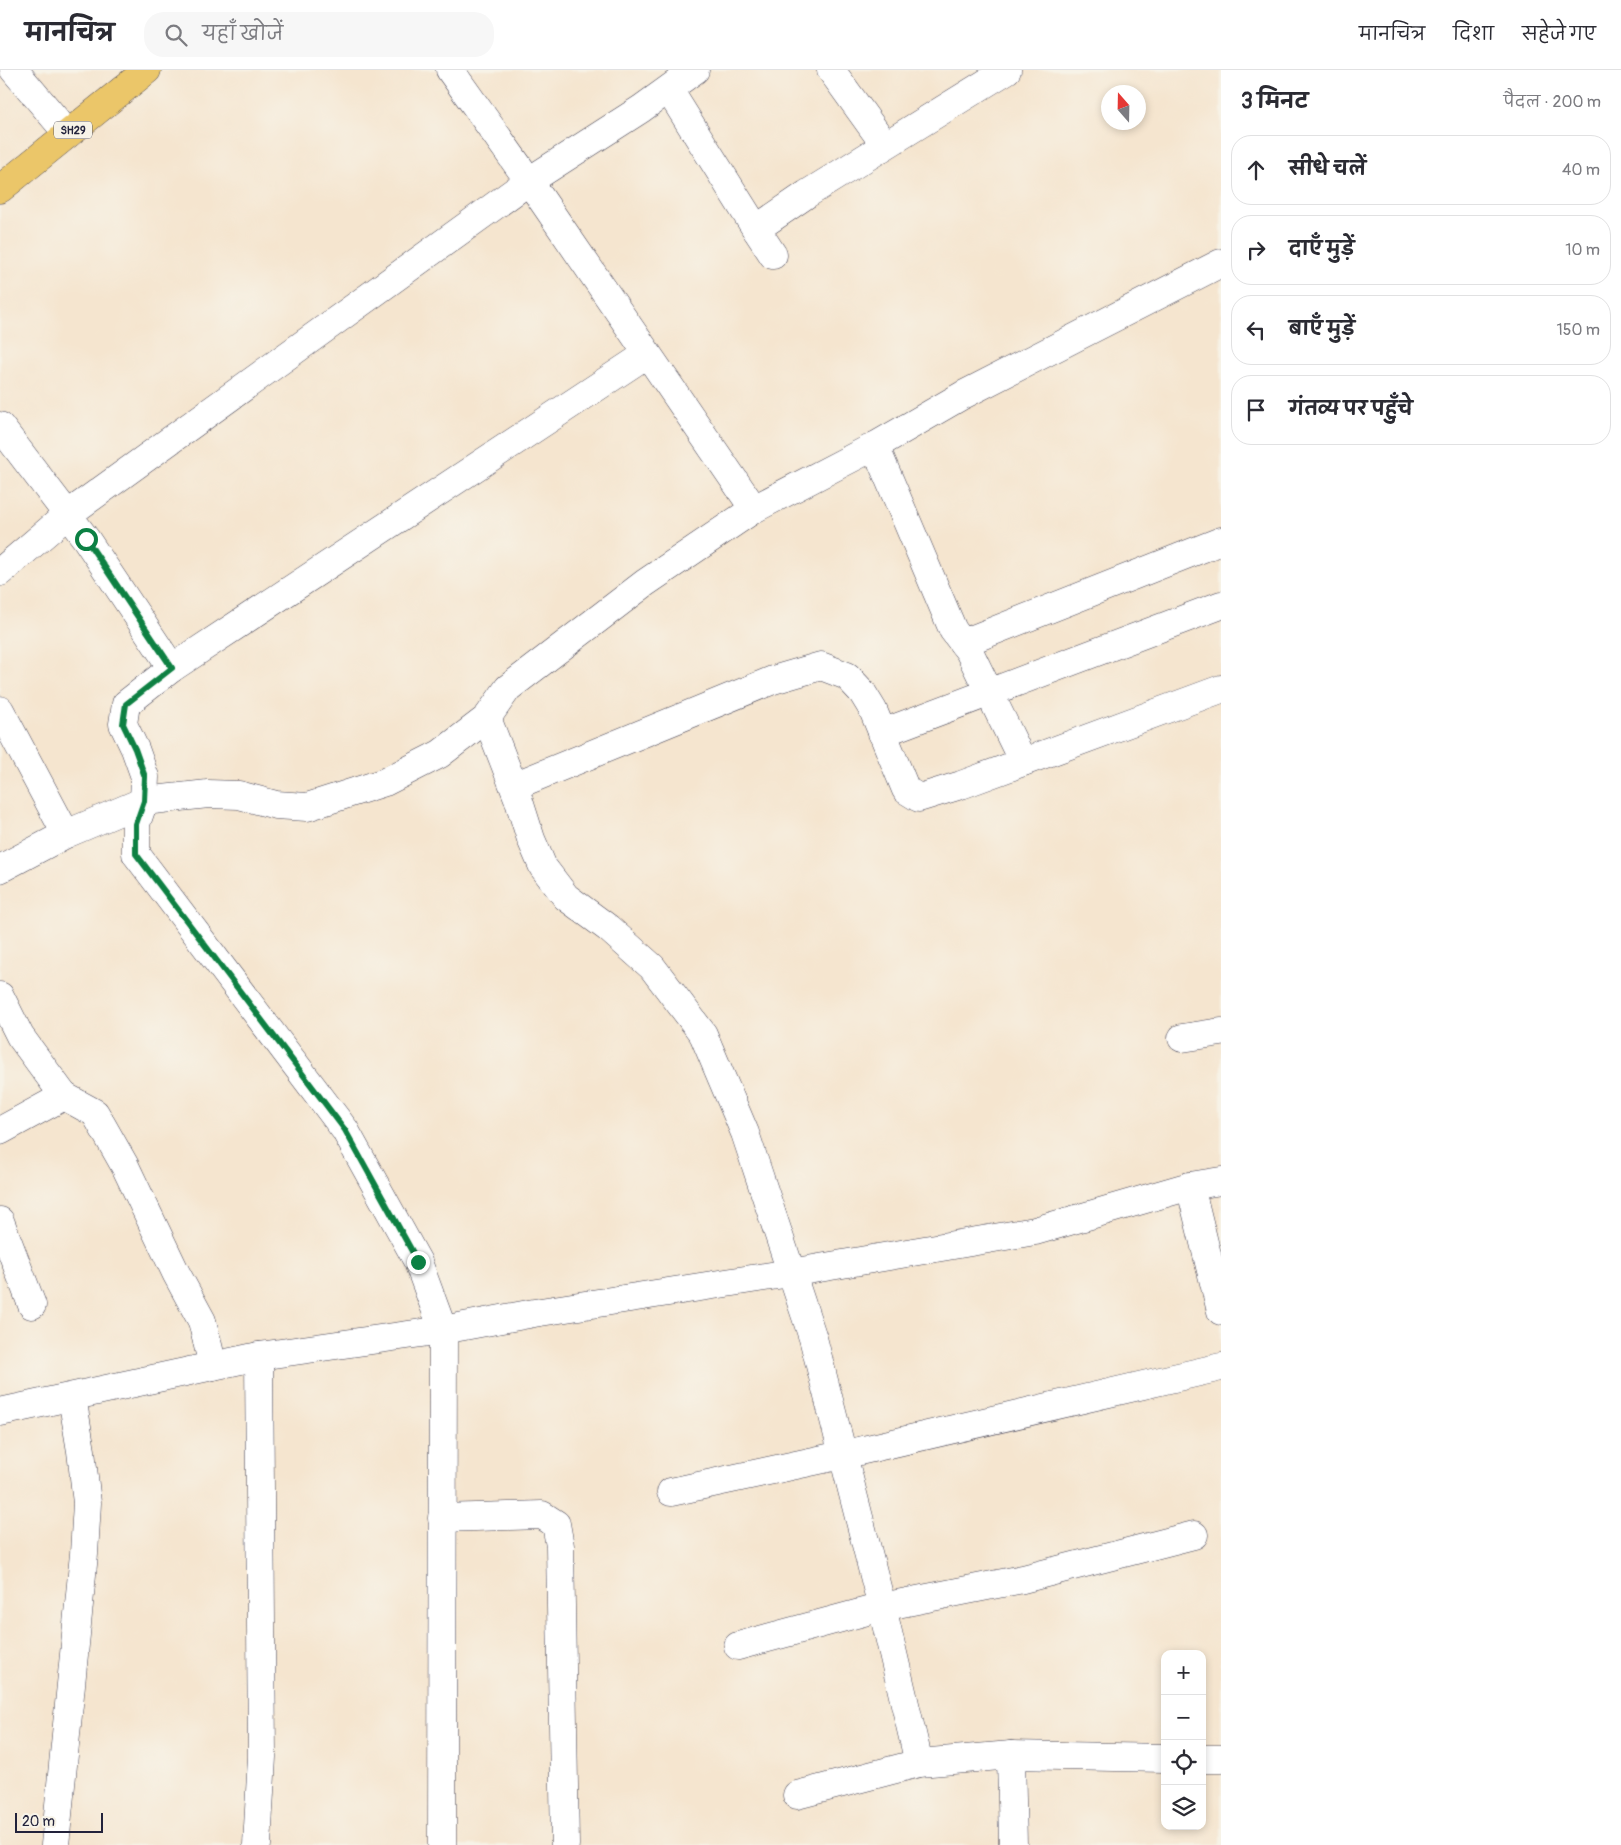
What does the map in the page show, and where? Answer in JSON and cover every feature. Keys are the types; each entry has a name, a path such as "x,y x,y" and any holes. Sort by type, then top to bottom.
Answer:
{"main road":[{"name":"SH29","path":"0,189 147,70"}],"street":[{"path":"14,70 68,134"},
{"path":"450,70 754,509"},
{"path":"0,572 67,515 529,182 695,70"},
{"path":"831,70 885,145"},
{"path":"756,229 806,194 1007,70"},
{"path":"668,90 773,255"},
{"path":"0,869 66,834 144,801 208,794 239,796 276,805 307,807 385,782 440,754 487,718 508,688 645,583 754,509 876,446 963,395 1221,263"},
{"path":"442,1845 443,1330 418,1262 345,1130 136,854 136,824 144,801 145,777 123,724 126,704 172,668 647,354"},
{"path":"0,426 86,539 172,668"},
{"path":"876,446 953,630 969,651 1023,762"},
{"path":"963,643 1221,541"},
{"path":"882,733 1221,605"},
{"path":"514,786 773,680 822,666 847,676 862,692 873,710 906,790 919,798 1221,689"},
{"path":"0,710 66,834"},
{"path":"487,718 544,867 566,897 608,928 652,967 703,1034 746,1133 790,1273 813,1338 882,1608 918,1763"},
{"path":"0,996 20,1036 64,1096 96,1113 202,1321 214,1366"},
{"path":"1182,1038 1221,1032"},
{"path":"0,1131 64,1096"},
{"path":"0,1412 259,1356 443,1330 534,1313 790,1273 1034,1231 1190,1186 1221,1181"},
{"path":"1190,1186 1221,1311"},
{"path":"0,1222 32,1305"},
{"path":"257,1845 262,1757 259,1356"},
{"path":"671,1492 1221,1367"},
{"path":"54,1845 84,1554 87,1503 82,1451 72,1397"},
{"path":"442,1518 542,1515 556,1524 560,1546 565,1845"},
{"path":"738,1646 882,1608 1023,1579 1194,1535"},
{"path":"1011,1755 1014,1845"},
{"path":"797,1796 918,1763 1011,1755 1161,1758"},
{"path":"1206,1759 1221,1759"}],"route":[{"path":"86,539 172,668 126,704 123,724 145,777 144,801 136,824 136,854 345,1130 418,1262"}]}
